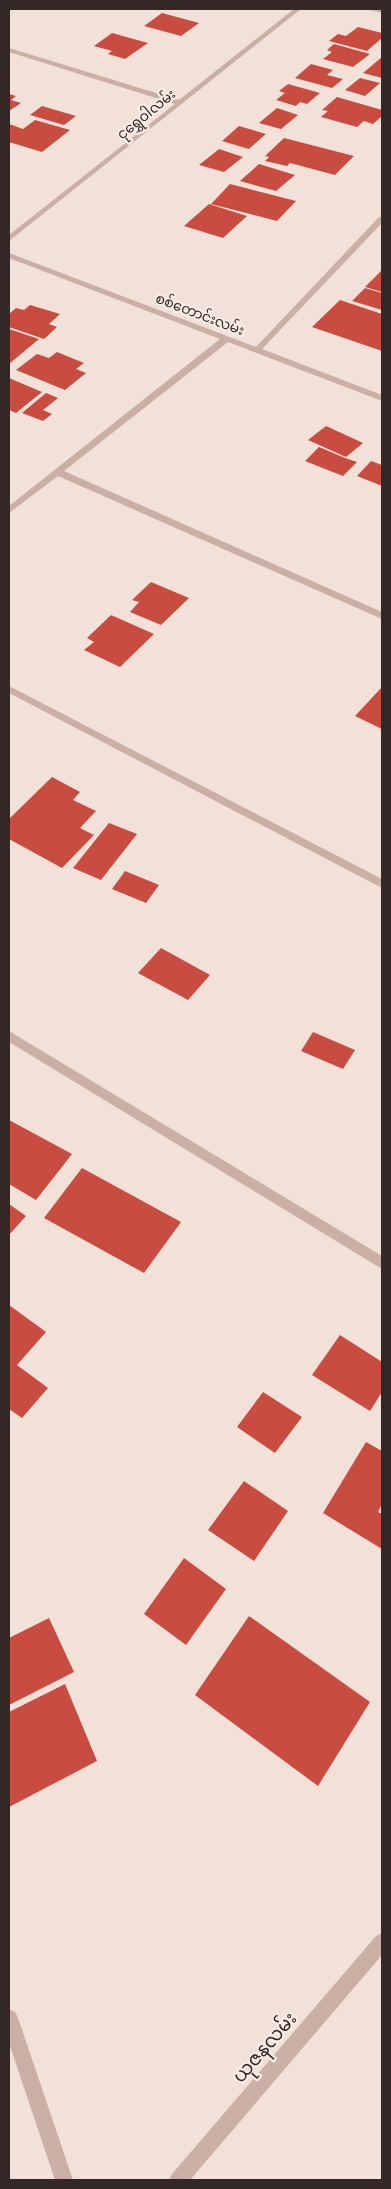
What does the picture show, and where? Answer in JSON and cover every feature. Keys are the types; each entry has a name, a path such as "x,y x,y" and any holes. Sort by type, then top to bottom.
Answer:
{"street":[{"name":"ငုရွှေဝါလမ်း","path":"9,239 298,9"},
{"path":"372,9 382,11"},
{"path":"9,50 180,102"},
{"path":"257,350 382,218"},
{"name":"စစ်တောင်းလမ်း","path":"9,255 382,398"},
{"path":"9,510 226,338"},
{"path":"57,472 382,616"},
{"path":"9,689 382,884"},
{"path":"9,1036 382,1263"},
{"name":"ယုဇနလမ်း","path":"178,2180 382,1942"},
{"path":"9,2018 64,2180"}],"building":[{"path":"162,13 199,23 181,36 144,26"},
{"path":"358,27 382,33 382,38 367,51 329,41 338,34 346,36"},
{"path":"112,33 148,43 125,59 108,54 112,51 94,46"},
{"path":"334,44 370,54 353,67 323,59 332,52 327,50"},
{"path":"382,57 382,78 363,73"},
{"path":"311,64 333,70 327,75 343,79 332,88 295,78"},
{"path":"360,78 380,83 365,96 345,90"},
{"path":"288,84 320,93 307,104 300,102 296,106 276,100 285,93 279,91"},
{"path":"9,94 16,96 11,100 21,103 9,111"},
{"path":"337,97 382,110 382,116 373,124 364,121 357,127 321,117 328,111 322,110"},
{"path":"42,106 76,116 64,125 30,115"},
{"path":"277,108 298,115 281,129 259,123"},
{"path":"35,120 70,130 42,152 9,142 9,124 23,129"},
{"path":"239,126 266,134 249,149 222,141"},
{"path":"284,138 354,156 335,175 290,163 287,166 265,161 269,157 265,156"},
{"path":"219,149 243,157 224,172 199,165"},
{"path":"259,164 295,175 276,191 240,181"},
{"path":"230,184 296,201 277,221 211,204"},
{"path":"209,204 247,216 223,238 184,226"},
{"path":"382,270 382,292 365,287"},
{"path":"365,288 382,293 382,310 352,301"},
{"path":"340,300 382,314 382,351 312,327"},
{"path":"30,305 60,314 49,324 57,327 44,339 9,327 9,314 16,308 24,310"},
{"path":"9,329 39,339 9,364"},
{"path":"57,352 84,363 76,369 86,373 65,390 16,370 37,354 49,358"},
{"path":"9,378 42,392 16,413 9,410"},
{"path":"46,393 58,398 43,410 52,414 43,421 22,413"},
{"path":"326,426 363,443 346,457 308,440"},
{"path":"319,447 357,462 343,476 305,461"},
{"path":"371,461 382,465 382,486 357,476"},
{"path":"151,582 189,598 161,625 130,612 139,602 132,600"},
{"path":"111,615 154,634 120,667 84,650 94,642 87,638"},
{"path":"382,687 382,729 355,716"},
{"path":"52,777 80,792 73,800 96,811 80,828 94,835 62,868 9,839 9,819"},
{"path":"109,823 137,834 101,880 73,868"},
{"path":"125,871 159,885 146,903 112,889"},
{"path":"161,948 210,975 188,1000 138,973"},
{"path":"313,1032 355,1050 343,1069 301,1051"},
{"path":"9,1120 72,1154 36,1200 9,1184"},
{"path":"82,1168 181,1222 144,1273 44,1218"},
{"path":"9,1204 26,1216 9,1235"},
{"path":"9,1305 46,1332 17,1365 48,1388 22,1418 9,1409"},
{"path":"340,1335 382,1362 382,1392 370,1411 312,1375"},
{"path":"263,1392 302,1417 275,1453 237,1427"},
{"path":"366,1442 382,1451 382,1504 378,1512 382,1514 382,1549 323,1513"},
{"path":"244,1481 288,1511 254,1561 208,1530"},
{"path":"184,1558 226,1589 186,1645 144,1614"},
{"path":"249,1616 370,1702 318,1786 195,1695"},
{"path":"49,1618 74,1672 9,1705 9,1638"},
{"path":"65,1684 97,1761 9,1807 9,1712"}]}
